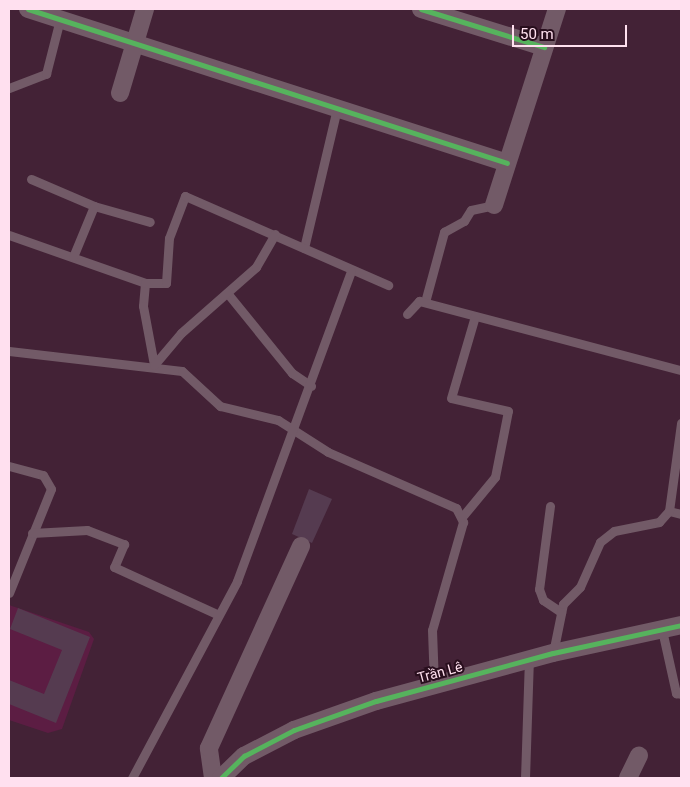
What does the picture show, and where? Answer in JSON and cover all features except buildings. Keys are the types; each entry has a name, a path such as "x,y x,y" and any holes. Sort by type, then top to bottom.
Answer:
{"street":[{"path":"28,9 507,163"},
{"path":"120,93 145,9"},
{"path":"421,9 544,47"},
{"path":"494,205 557,9"},
{"path":"213,778 209,748 301,546"},
{"name":"Trần Lê","path":"221,778 244,756 294,730 434,685 553,653 681,626"},
{"path":"628,778 639,755"}],"lane":[{"path":"9,88 46,74 60,19"},
{"path":"304,248 337,108"},
{"path":"31,180 94,206 150,222"},
{"path":"9,234 145,283 166,283 169,238 185,196 275,234 351,271 388,285"},
{"path":"425,302 444,232 464,221 471,210 494,205"},
{"path":"73,257 94,206"},
{"path":"154,365 181,333 228,294 256,267 275,234"},
{"path":"132,778 237,581 311,386 351,271"},
{"path":"145,283 143,306 154,365"},
{"path":"228,294 292,373 311,386"},
{"path":"407,314 419,300 681,370"},
{"path":"434,685 432,630 462,516 495,477 508,411 452,398 475,316"},
{"path":"9,351 154,365 182,371 220,406 278,420 328,452 422,491 456,508 462,516"},
{"path":"553,653 561,612 580,587 605,536 659,522 668,511 681,423"},
{"path":"9,466 43,475 50,483 9,593"},
{"path":"550,506 539,589 543,600 561,612"},
{"path":"668,511 681,514"},
{"path":"32,533 87,530 124,544 114,567 219,615"},
{"path":"662,630 676,693 681,694"},
{"path":"525,778 529,660"}],"shaded area":[{"path":"9,605 89,632 94,639 62,729 48,733 9,720"}],"cycle path":[{"path":"28,9 507,163"},
{"path":"421,9 544,47"},
{"path":"221,778 244,756 294,730 376,701 553,653 681,625"}]}
